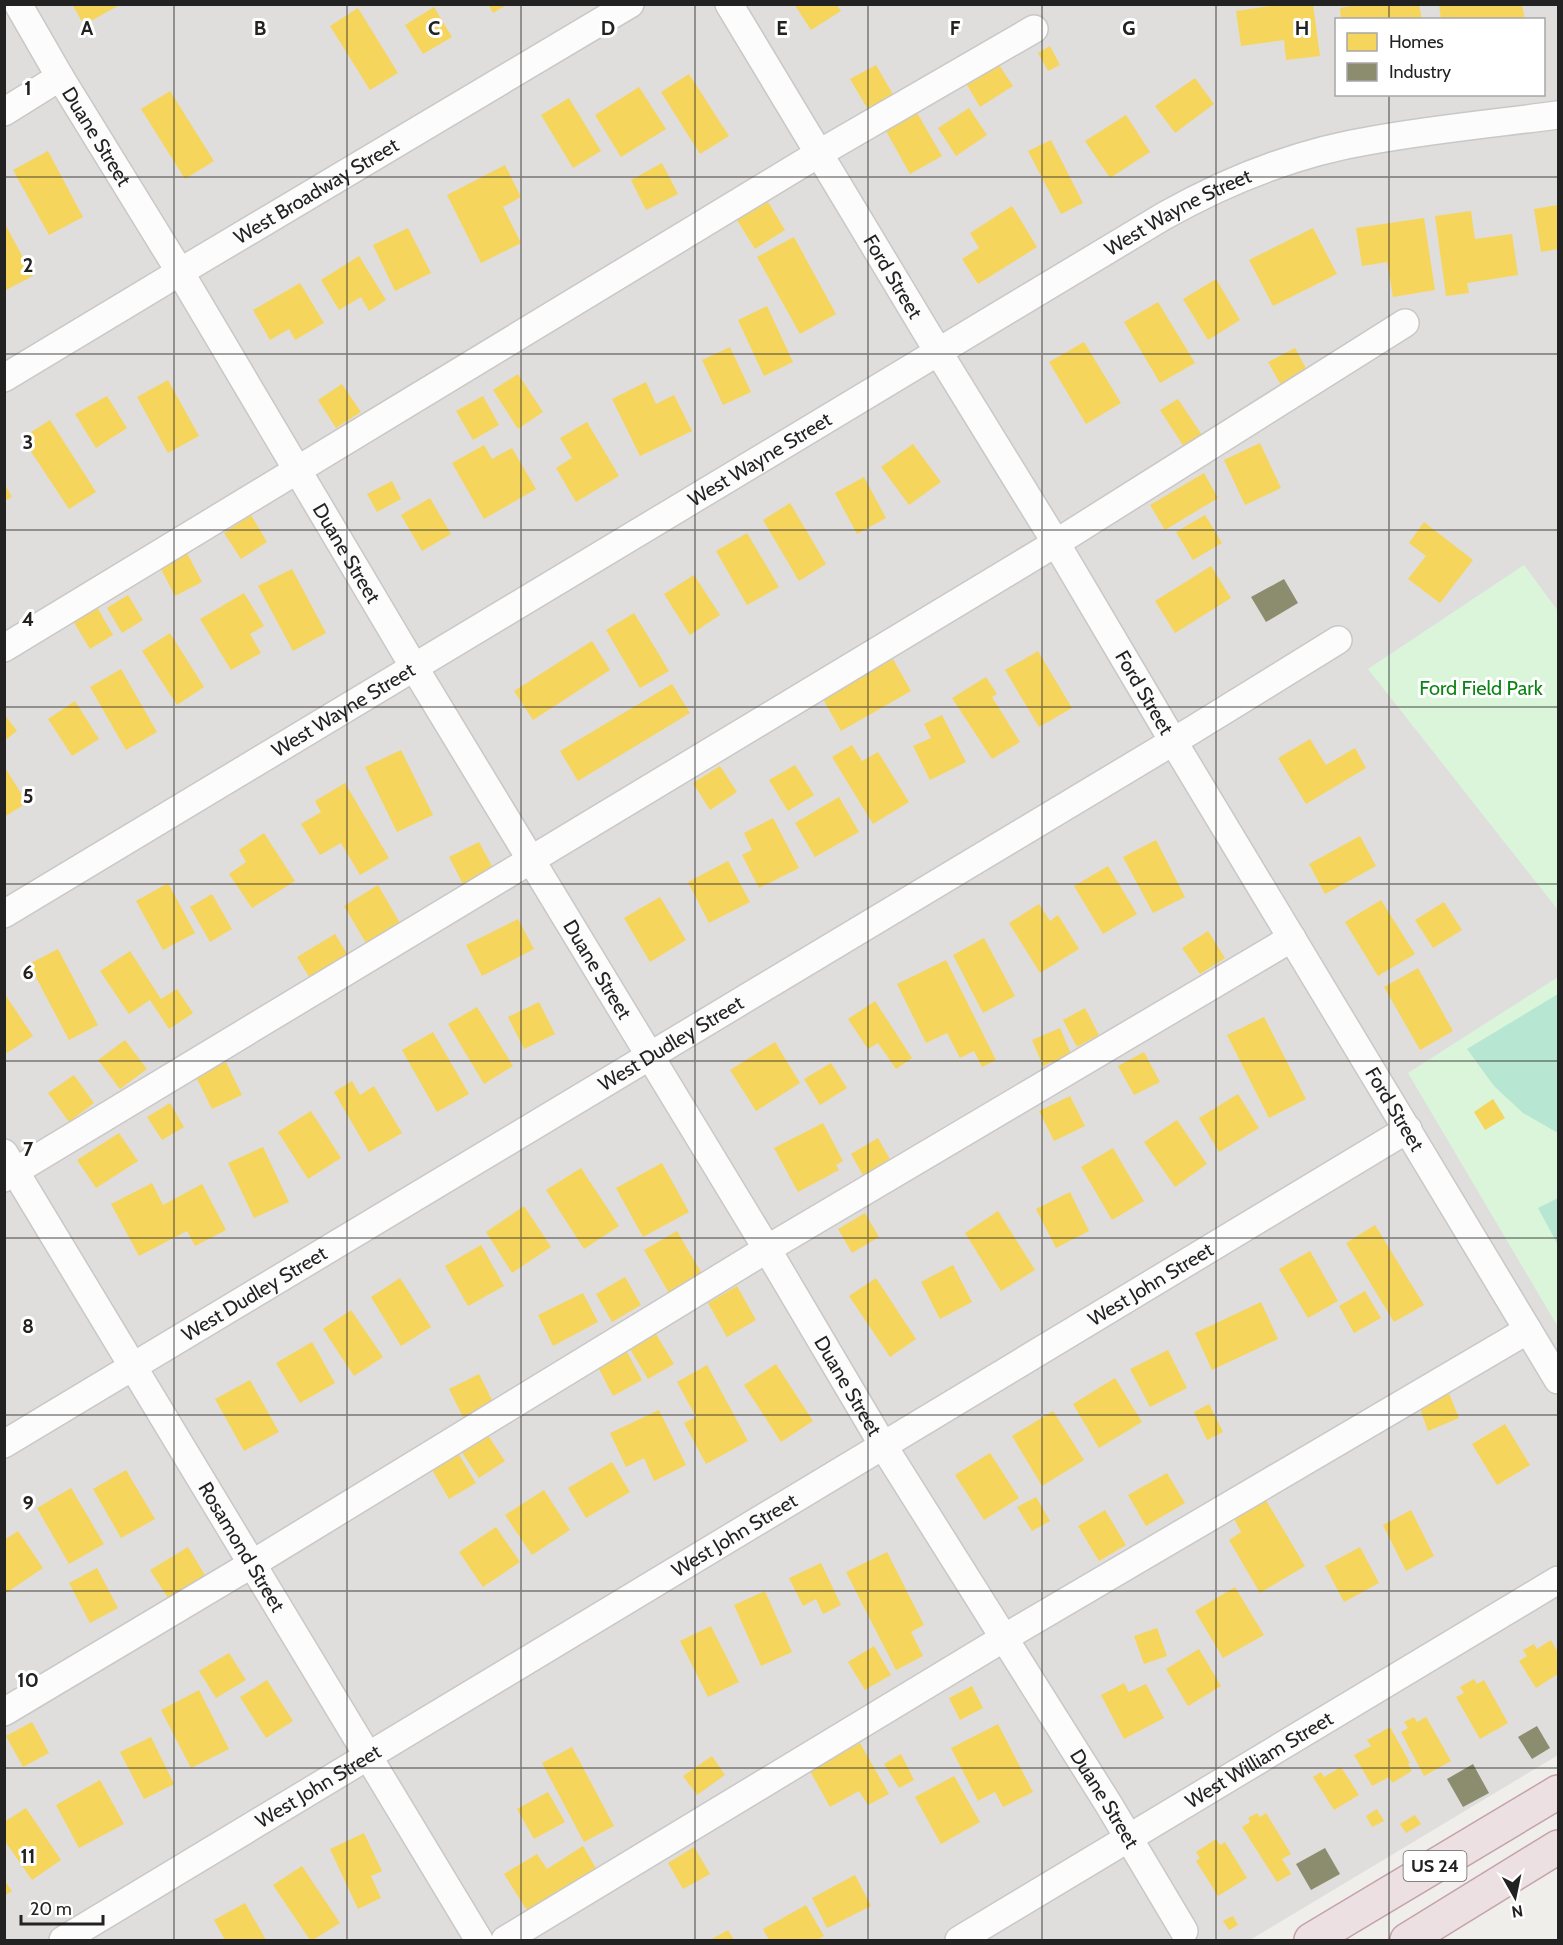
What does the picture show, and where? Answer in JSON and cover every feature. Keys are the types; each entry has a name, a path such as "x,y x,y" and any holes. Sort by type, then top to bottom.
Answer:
{"highway":[{"name":"US 24","path":"1311,1941 1558,1792"},
{"name":"US 24","path":"1407,1941 1558,1848"}],"street":[{"name":"Duane Street","path":"18,4 884,1447 1128,1837 1184,1931"},
{"name":"West Broadway Street","path":"4,378 630,4"},
{"name":"Ford Street","path":"729,4 1056,543 1558,1380"},
{"path":"4,648 818,154 1034,29"},
{"path":"4,112 60,77"},
{"name":"West Wayne Street","path":"4,914 1205,193 1283,163 1371,140 1558,115"},
{"path":"8,1168 532,859 1056,543 1405,323"},
{"name":"West Dudley Street","path":"4,1444 1338,640"},
{"path":"4,1712 252,1564 767,1249 1292,938"},
{"name":"West John Street","path":"63,1941 1408,1129"},
{"name":"Rosamond Street","path":"8,1168 134,1367 479,1941"},
{"path":"505,1941 1004,1638 1528,1330"},
{"name":"West William Street","path":"959,1941 1128,1837 1558,1580"}],"shaded area":[{"path":"5,5 1558,5 1558,1755 1250,1940 5,1940"}],"green space":[{"name":"Ford Field Park","path":"1524,565 1558,611 1558,910 1368,669"},
{"path":"1558,977 1558,1327 1408,1073"},
{"path":"1558,994 1558,1133 1523,1113 1494,1086 1467,1049"},
{"path":"1558,1198 1558,1245 1538,1208"}],"building: Homes":[{"path":"72,4 121,4 84,25"},
{"path":"488,4 508,4 493,13"},
{"path":"794,4 836,4 841,11 811,30"},
{"path":"1283,4 1313,4 1320,56 1286,60 1284,40 1241,46 1236,11"},
{"path":"1362,4 1419,4 1422,18 1341,18 1340,8"},
{"path":"1439,4 1522,4 1525,18 1441,18"},
{"path":"434,7 452,37 423,54 405,25"},
{"path":"358,8 398,73 370,90 330,26"},
{"path":"1050,46 1060,65 1048,71 1038,53"},
{"path":"876,65 894,96 869,111 850,79"},
{"path":"999,65 1013,86 980,107 967,85"},
{"path":"689,74 729,136 700,154 661,92"},
{"path":"1195,78 1214,104 1175,133 1155,106"},
{"path":"639,87 666,129 621,157 595,115"},
{"path":"170,91 214,161 185,179 141,109"},
{"path":"569,98 601,151 573,168 541,115"},
{"path":"969,108 987,135 956,156 938,128"},
{"path":"917,113 942,156 910,174 886,131"},
{"path":"1126,115 1150,152 1110,178 1085,141"},
{"path":"1051,140 1083,203 1061,214 1028,151"},
{"path":"48,151 83,217 49,235 13,170"},
{"path":"662,163 678,194 646,210 631,180"},
{"path":"505,165 521,197 503,207 521,243 481,263 447,195"},
{"path":"768,202 785,230 755,249 737,220"},
{"path":"1558,205 1558,249 1541,252 1534,209"},
{"path":"1012,206 1037,247 978,284 962,259 979,248 970,233"},
{"path":"1471,211 1475,239 1512,234 1518,275 1467,283 1469,293 1446,296 1435,216"},
{"path":"1424,218 1435,290 1393,297 1387,262 1362,266 1356,228"},
{"path":"4,222 33,276 4,291"},
{"path":"408,228 431,273 395,291 373,245"},
{"path":"1313,228 1337,274 1273,306 1249,260"},
{"path":"794,237 836,314 800,334 757,257"},
{"path":"359,256 386,300 369,311 361,297 339,310 321,280"},
{"path":"1216,279 1240,320 1208,340 1183,299"},
{"path":"300,283 324,323 295,340 289,329 270,340 253,310"},
{"path":"1158,302 1195,363 1160,383 1124,322"},
{"path":"767,306 793,362 764,376 738,320"},
{"path":"1084,342 1121,403 1086,424 1049,362"},
{"path":"730,347 751,392 723,405 702,360"},
{"path":"1295,348 1308,372 1282,387 1268,362"},
{"path":"518,374 543,412 518,429 493,390"},
{"path":"168,380 199,436 168,453 137,397"},
{"path":"646,382 656,404 674,395 692,431 640,456 612,399"},
{"path":"342,384 361,412 336,428 318,400"},
{"path":"107,396 127,428 96,448 75,414"},
{"path":"483,396 499,425 473,440 456,411"},
{"path":"1178,399 1204,438 1186,450 1160,410"},
{"path":"50,420 96,492 69,509 22,438"},
{"path":"587,422 619,476 576,502 556,468 572,458 560,438"},
{"path":"1260,443 1281,488 1245,505 1224,460"},
{"path":"913,444 941,482 909,505 881,467"},
{"path":"484,445 492,459 512,448 536,489 484,519 452,463"},
{"path":"1204,473 1218,498 1165,530 1150,505"},
{"path":"864,477 886,518 857,534 835,493"},
{"path":"392,481 401,499 377,512 367,494"},
{"path":"4,483 12,497 4,501"},
{"path":"430,498 451,534 422,551 401,515"},
{"path":"790,503 826,564 799,581 763,520"},
{"path":"251,515 267,542 241,559 224,533"},
{"path":"1205,515 1222,543 1193,560 1176,532"},
{"path":"1424,522 1473,560 1440,603 1408,579 1426,556 1409,543"},
{"path":"747,533 779,587 747,605 716,551"},
{"path":"186,551 202,582 175,596 159,565"},
{"path":"1211,566 1231,598 1175,633 1155,601"},
{"path":"292,569 326,633 293,651 258,586"},
{"path":"694,575 720,615 690,635 664,594"},
{"path":"244,593 264,626 250,634 261,653 231,670 200,619"},
{"path":"128,595 143,620 122,633 107,608"},
{"path":"97,607 113,635 90,649 73,621"},
{"path":"634,613 669,671 640,688 606,630"},
{"path":"170,633 204,687 177,705 142,651"},
{"path":"592,641 610,670 533,720 514,691"},
{"path":"1038,651 1072,708 1039,727 1005,670"},
{"path":"893,659 911,691 841,731 823,699"},
{"path":"121,669 157,732 126,750 90,687"},
{"path":"986,677 997,694 992,697 1020,742 992,759 952,698"},
{"path":"672,684 690,713 578,781 560,751"},
{"path":"75,701 99,739 72,756 48,719"},
{"path":"4,714 17,731 4,741"},
{"path":"942,715 966,762 930,780 913,746 931,738 924,724"},
{"path":"1310,739 1326,765 1355,748 1366,768 1306,804 1278,758"},
{"path":"852,745 862,761 878,752 909,802 873,824 832,757"},
{"path":"401,750 433,815 397,832 365,767"},
{"path":"795,765 814,795 788,811 769,780"},
{"path":"4,766 27,803 4,817"},
{"path":"720,766 737,792 710,810 693,783"},
{"path":"345,783 389,858 360,875 341,843 320,855 301,824 321,812 315,801"},
{"path":"839,797 859,832 815,857 795,823"},
{"path":"773,818 799,868 759,888 742,855 752,850 744,833"},
{"path":"264,833 295,881 252,908 229,874 246,862 239,850"},
{"path":"1360,836 1376,866 1325,894 1309,864"},
{"path":"1156,840 1185,897 1153,913 1123,857"},
{"path":"479,842 494,870 464,886 449,857"},
{"path":"728,861 750,902 709,923 688,882"},
{"path":"1108,866 1137,914 1103,934 1074,886"},
{"path":"168,883 195,933 163,950 136,901"},
{"path":"378,885 400,923 366,943 344,906"},
{"path":"212,894 232,929 210,942 190,907"},
{"path":"660,897 686,940 650,962 624,918"},
{"path":"1381,900 1415,954 1378,976 1345,922"},
{"path":"1444,902 1462,930 1433,948 1415,920"},
{"path":"1039,904 1050,921 1058,915 1079,949 1040,973 1009,923"},
{"path":"518,919 534,949 482,976 466,945"},
{"path":"1208,931 1225,958 1200,974 1182,948"},
{"path":"335,934 349,957 311,980 297,957"},
{"path":"984,938 1015,996 983,1013 953,955"},
{"path":"58,949 98,1025 69,1040 29,964"},
{"path":"130,951 161,999 177,989 193,1013 169,1029 150,1000 129,1014 100,971"},
{"path":"946,960 996,1060 982,1067 974,1051 960,1058 947,1033 926,1043 897,984"},
{"path":"1418,968 1453,1031 1420,1050 1384,987"},
{"path":"4,993 33,1036 7,1053 4,1049"},
{"path":"875,1001 912,1058 896,1069 878,1043 868,1049 848,1019"},
{"path":"539,1002 555,1034 524,1049 508,1017"},
{"path":"477,1007 513,1066 484,1084 448,1024"},
{"path":"1085,1008 1099,1035 1077,1047 1063,1020"},
{"path":"1264,1017 1306,1099 1269,1118 1227,1035"},
{"path":"1060,1028 1071,1054 1043,1066 1032,1040"},
{"path":"433,1032 469,1094 437,1112 402,1050"},
{"path":"125,1040 147,1069 120,1089 98,1060"},
{"path":"775,1042 800,1083 756,1111 730,1070"},
{"path":"1144,1052 1160,1082 1134,1095 1118,1066"},
{"path":"226,1062 242,1095 212,1109 196,1077"},
{"path":"831,1063 847,1088 820,1105 804,1079"},
{"path":"74,1075 94,1103 69,1122 48,1093"},
{"path":"352,1081 360,1095 374,1086 402,1133 369,1152 334,1092"},
{"path":"1238,1094 1259,1128 1219,1152 1199,1118"},
{"path":"1070,1096 1085,1126 1054,1141 1039,1111"},
{"path":"1493,1099 1505,1118 1485,1130 1474,1112"},
{"path":"170,1103 184,1127 162,1140 147,1117"},
{"path":"311,1111 341,1158 308,1179 278,1132"},
{"path":"1177,1120 1207,1164 1175,1187 1144,1142"},
{"path":"823,1123 843,1161 836,1165 839,1170 798,1192 774,1148"},
{"path":"119,1133 138,1161 96,1188 77,1160"},
{"path":"878,1138 891,1161 864,1177 851,1154"},
{"path":"263,1147 289,1202 254,1218 228,1163"},
{"path":"1113,1148 1144,1201 1112,1220 1081,1167"},
{"path":"662,1163 689,1212 643,1237 616,1188"},
{"path":"581,1168 619,1226 584,1249 546,1190"},
{"path":"152,1183 163,1205 202,1184 226,1230 195,1246 187,1231 139,1256 111,1204"},
{"path":"1070,1192 1089,1231 1056,1248 1036,1209"},
{"path":"524,1206 551,1247 512,1273 486,1232"},
{"path":"998,1211 1035,1270 1001,1291 965,1233"},
{"path":"865,1213 879,1237 852,1253 838,1229"},
{"path":"1375,1225 1424,1305 1394,1322 1346,1243"},
{"path":"677,1231 702,1274 669,1293 644,1250"},
{"path":"481,1245 504,1286 468,1306 445,1266"},
{"path":"1310,1251 1338,1301 1308,1318 1279,1269"},
{"path":"953,1265 972,1302 940,1319 921,1282"},
{"path":"625,1277 641,1305 612,1322 596,1294"},
{"path":"400,1278 431,1327 401,1346 371,1297"},
{"path":"876,1278 916,1339 890,1357 849,1296"},
{"path":"737,1286 756,1320 727,1337 708,1303"},
{"path":"1365,1291 1381,1318 1354,1333 1339,1306"},
{"path":"583,1293 598,1322 553,1346 538,1315"},
{"path":"1261,1302 1278,1339 1212,1370 1195,1333"},
{"path":"351,1310 383,1357 354,1376 323,1329"},
{"path":"656,1334 674,1364 648,1379 630,1349"},
{"path":"312,1342 335,1383 300,1403 276,1363"},
{"path":"1168,1350 1187,1388 1150,1407 1130,1369"},
{"path":"627,1352 642,1380 613,1396 598,1367"},
{"path":"776,1364 813,1421 781,1442 744,1385"},
{"path":"707,1365 748,1441 706,1464 684,1423 696,1417 677,1382"},
{"path":"479,1374 493,1402 463,1417 449,1389"},
{"path":"1115,1378 1142,1422 1099,1448 1073,1404"},
{"path":"250,1380 279,1432 244,1451 215,1399"},
{"path":"1448,1391 1459,1418 1428,1431 1418,1403"},
{"path":"1209,1404 1223,1432 1207,1440 1194,1412"},
{"path":"659,1410 686,1465 654,1481 644,1458 626,1467 610,1433"},
{"path":"1053,1411 1084,1460 1042,1486 1012,1436"},
{"path":"1505,1424 1530,1465 1497,1485 1472,1444"},
{"path":"487,1434 505,1461 479,1478 461,1451"},
{"path":"458,1453 476,1483 449,1499 431,1468"},
{"path":"990,1453 1019,1498 984,1520 955,1475"},
{"path":"612,1462 630,1492 586,1518 568,1488"},
{"path":"126,1470 155,1519 121,1538 93,1489"},
{"path":"1167,1473 1185,1503 1146,1526 1128,1495"},
{"path":"71,1488 104,1544 69,1564 37,1508"},
{"path":"544,1490 570,1530 532,1555 505,1515"},
{"path":"1036,1497 1050,1521 1032,1531 1017,1507"},
{"path":"1264,1497 1305,1566 1260,1593 1229,1540 1241,1532 1232,1515"},
{"path":"1105,1510 1126,1545 1099,1561 1078,1526"},
{"path":"1411,1510 1434,1556 1406,1571 1383,1525"},
{"path":"496,1527 520,1562 483,1587 459,1552"},
{"path":"18,1531 43,1568 6,1593 4,1590 4,1540"},
{"path":"188,1547 205,1575 168,1598 150,1570"},
{"path":"1360,1547 1379,1583 1344,1602 1325,1566"},
{"path":"887,1552 924,1625 911,1632 923,1656 896,1670 846,1572"},
{"path":"821,1563 841,1605 823,1614 816,1599 803,1606 789,1578"},
{"path":"97,1568 118,1608 90,1623 69,1583"},
{"path":"1235,1587 1264,1635 1223,1658 1195,1611"},
{"path":"765,1591 792,1652 761,1666 734,1605"},
{"path":"711,1626 739,1682 708,1697 680,1641"},
{"path":"1157,1628 1167,1656 1144,1664 1134,1636"},
{"path":"1551,1640 1558,1653 1558,1674 1536,1688 1519,1661 1527,1656 1523,1650 1534,1644 1537,1649"},
{"path":"874,1646 891,1675 865,1690 848,1662"},
{"path":"1199,1649 1221,1686 1188,1706 1166,1669"},
{"path":"229,1653 246,1680 216,1698 199,1671"},
{"path":"1474,1679 1477,1684 1484,1680 1508,1723 1480,1739 1456,1697 1464,1693 1460,1687"},
{"path":"267,1680 293,1721 266,1738 240,1697"},
{"path":"1124,1683 1129,1692 1146,1684 1164,1718 1124,1739 1101,1695"},
{"path":"972,1686 983,1708 960,1720 949,1698"},
{"path":"199,1690 229,1749 191,1768 161,1710"},
{"path":"1414,1717 1417,1722 1426,1717 1451,1761 1424,1776 1401,1732 1408,1728 1404,1722"},
{"path":"32,1722 49,1753 23,1767 6,1736"},
{"path":"998,1724 1033,1792 1003,1807 995,1792 978,1801 951,1748"},
{"path":"1390,1727 1412,1771 1392,1783 1389,1777 1372,1786 1354,1755 1371,1746 1367,1740"},
{"path":"151,1737 174,1784 144,1799 120,1752"},
{"path":"860,1743 889,1794 868,1805 859,1791 830,1807 810,1771"},
{"path":"572,1747 614,1826 584,1842 542,1763"},
{"path":"901,1754 914,1780 899,1788 884,1764"},
{"path":"712,1756 725,1775 697,1795 683,1776"},
{"path":"1341,1767 1359,1795 1334,1810 1313,1777 1321,1772 1324,1777"},
{"path":"954,1776 980,1822 941,1844 915,1797"},
{"path":"100,1780 124,1824 79,1848 56,1805"},
{"path":"548,1792 565,1822 534,1839 517,1809"},
{"path":"26,1808 61,1860 32,1880 4,1840 4,1822"},
{"path":"1377,1809 1384,1821 1372,1827 1366,1816"},
{"path":"1257,1813 1260,1817 1266,1813 1291,1854 1282,1859 1291,1874 1277,1882 1242,1827 1250,1822 1248,1818"},
{"path":"1415,1815 1421,1824 1406,1833 1400,1824"},
{"path":"364,1833 382,1871 371,1876 381,1898 358,1909 330,1849"},
{"path":"1216,1839 1220,1845 1225,1842 1247,1878 1218,1896 1196,1861 1200,1858 1196,1852"},
{"path":"583,1846 597,1870 528,1912 504,1874 537,1854 547,1869"},
{"path":"694,1847 710,1874 683,1889 668,1863"},
{"path":"302,1866 340,1923 313,1940 310,1940 273,1885"},
{"path":"855,1875 871,1906 827,1928 812,1898"},
{"path":"4,1880 12,1891 4,1896"},
{"path":"245,1903 266,1940 225,1940 214,1920"},
{"path":"806,1905 824,1936 817,1940 769,1940 763,1929"},
{"path":"1233,1916 1238,1925 1229,1930 1223,1921"},
{"path":"728,1930 734,1940 710,1940"}],"building: Industry":[{"path":"1284,579 1298,603 1266,622 1251,597"},
{"path":"1537,1726 1550,1748 1532,1759 1518,1737"},
{"path":"1473,1764 1489,1793 1463,1807 1447,1779"},
{"path":"1325,1848 1340,1874 1311,1890 1296,1864"}]}
